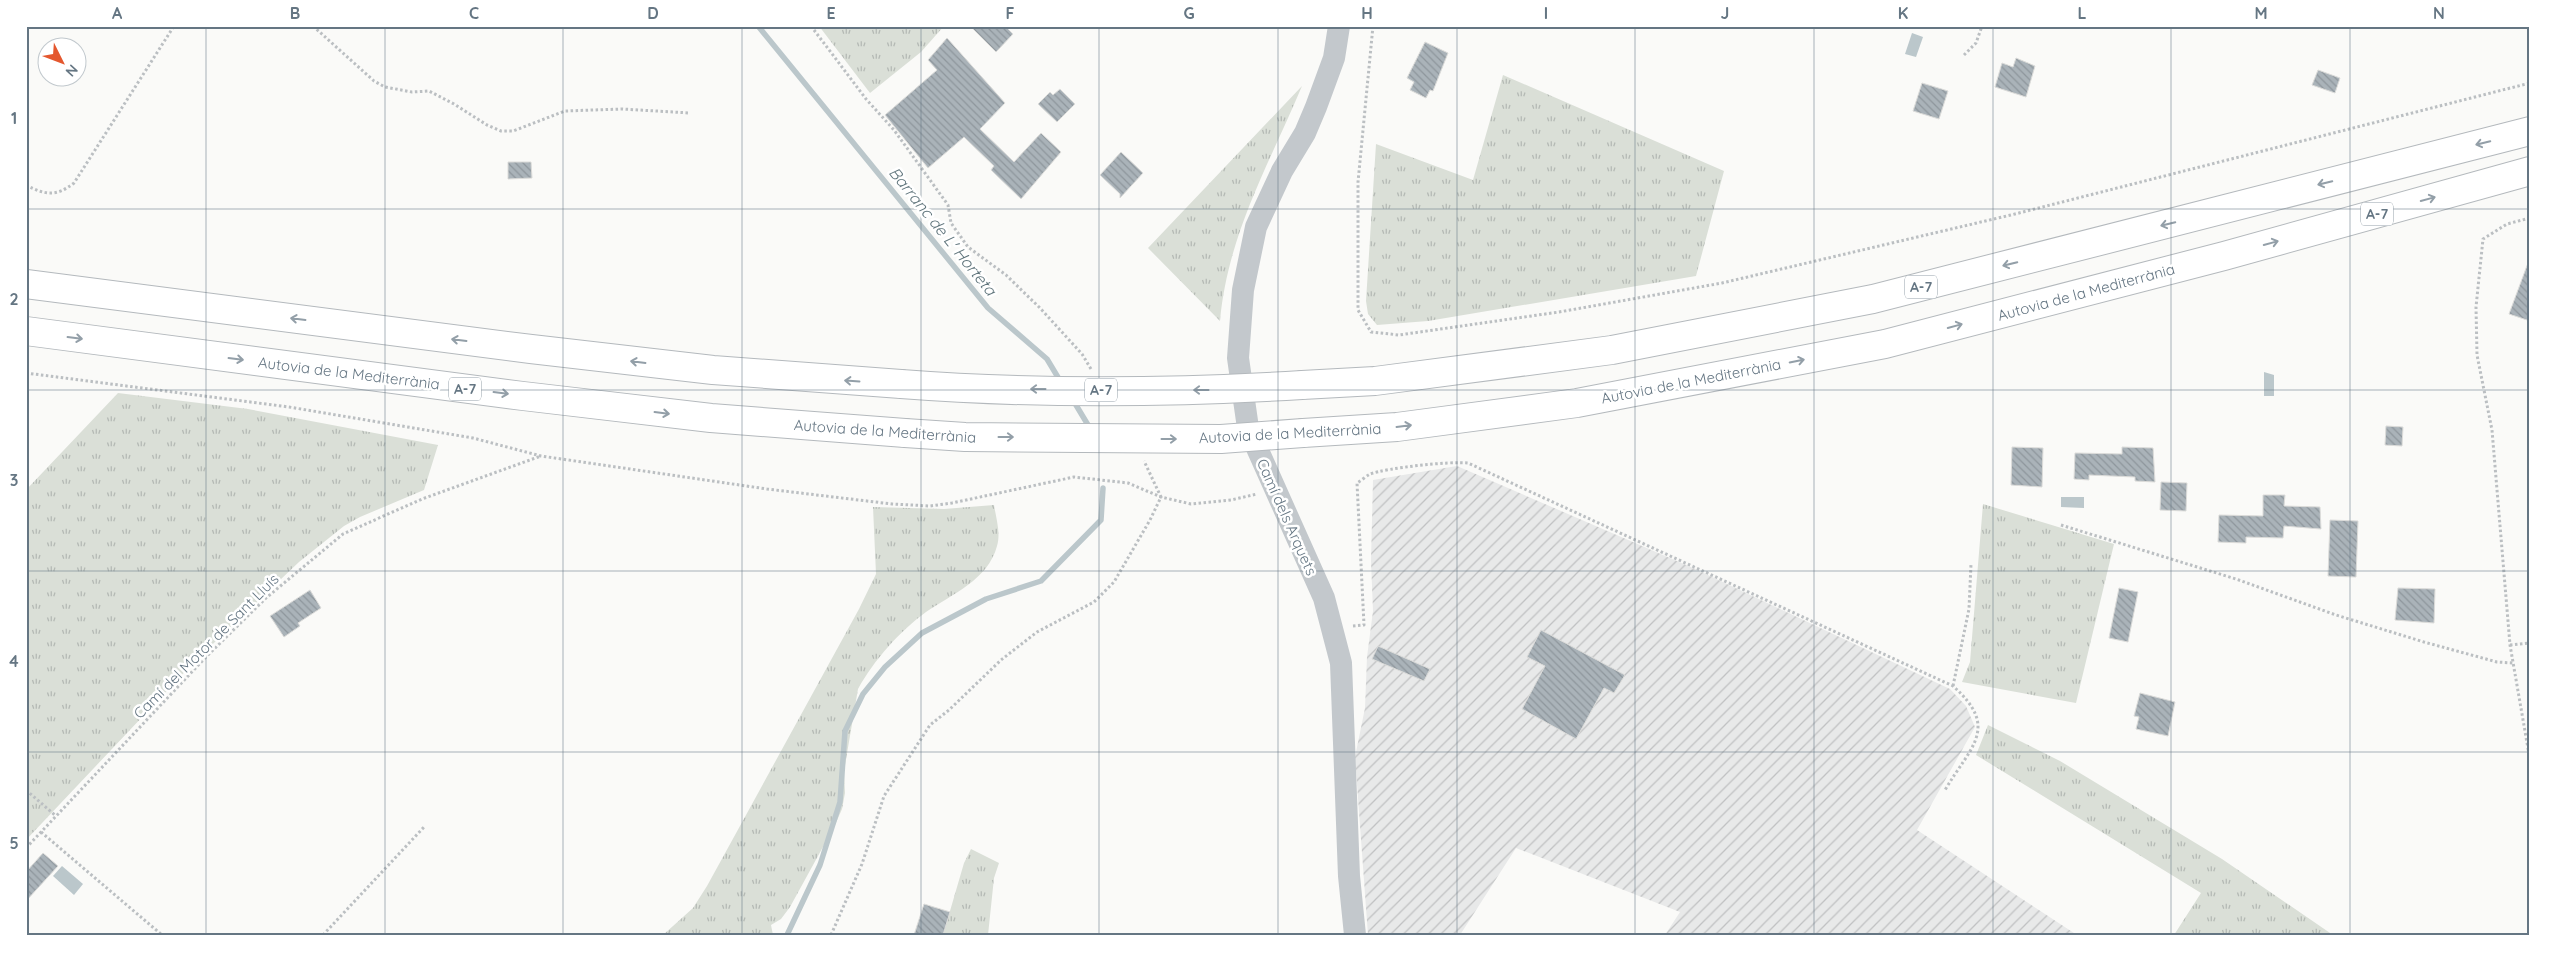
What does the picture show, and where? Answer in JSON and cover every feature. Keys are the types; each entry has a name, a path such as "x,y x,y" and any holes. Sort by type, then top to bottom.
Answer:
{"highway":[{"name":"A-7","path":"26,284 550,352 713,370 901,384 958,388 1213,390 1375,381 1612,350 1873,299 2530,131"},
{"name":"Autovia de la Mediterrània","path":"26,331 523,396 711,418 965,437 1211,439 1397,427 1577,403 1885,344 2224,256 2530,171"}],"street":[{"name":"Camí dels Arquets","path":"1339,26 1334,58 1316,107 1305,133 1282,171 1256,227 1243,290 1238,358 1248,428 1324,598 1341,663 1349,876 1355,935"}],"path":[{"path":"26,185 48,195 64,190 74,183 174,26"},
{"path":"313,26 374,81 385,86 412,92 429,91 487,125 501,131 513,131 565,111 622,109 690,113"},
{"path":"811,26 866,98 894,130 948,205 951,223 968,248 1006,275 1040,308 1082,354 1092,370"},
{"path":"1373,26 1358,182 1358,310 1371,332 1399,335 1559,312 1722,283 2015,214 2530,83"},
{"path":"1964,55 1976,43 1982,26"},
{"path":"2530,218 2507,224 2483,239 2476,307 2478,354 2492,430 2510,645 2530,760"},
{"path":"26,373 289,407 473,438 541,456 757,488 892,504 930,506 952,504 1074,477 1128,483 1161,497 1191,504 1231,500 1274,489"},
{"name":"Camí del Motor de Sant Lluís","path":"26,848 252,611 343,534 422,499 541,456"},
{"path":"1143,459 1161,497"},
{"path":"1332,628 1364,625 1358,483 1370,474 1456,462 1468,463 1953,686 1973,706 1979,718 1980,731 1946,790"},
{"path":"831,935 862,864 884,796 930,725 949,710 1001,660 1037,632 1094,602 1114,582 1150,520 1161,497"},
{"path":"2061,525 2236,579 2336,615 2424,642 2497,662 2513,663"},
{"path":"1953,686 1969,609 1971,564"},
{"path":"2510,645 2530,643"},
{"path":"26,790 56,816"},
{"path":"324,935 425,826"},
{"path":"41,832 162,935"}],"shaded area":[{"path":"1912,33 1923,37 1916,57 1905,54"},
{"path":"2264,372 2274,375 2274,396 2264,396"},
{"path":"1457,466 1693,568 1950,689 1966,706 1975,727 1917,830 2077,935 1665,935 1680,912 1516,848 1460,935 1368,935 1355,757 1365,708 1367,657 1373,611 1371,561 1373,480"},
{"path":"2061,497 2084,497 2084,508 2061,507"},
{"path":"62,866 83,884 74,895 53,876"}],"green space":[{"path":"819,26 944,26 921,52 870,93"},
{"path":"1503,75 1724,171 1696,276 1428,321 1377,325 1368,314 1366,301 1376,144 1473,180"},
{"path":"1302,86 1241,229 1224,289 1220,321 1148,248"},
{"path":"118,393 248,409 438,445 424,490 360,517 344,526 299,562 196,660 26,840 26,490"},
{"path":"1983,504 2114,544 2076,703 1962,682 1970,662"},
{"path":"994,505 998,526 998,541 986,568 968,585 926,612 907,628 888,647 864,678 858,689 844,771 845,793 842,809 790,907 781,919 771,925 773,935 663,935 693,908 707,886 859,609 876,574 873,507 944,509"},
{"path":"1988,725 2060,761 2222,859 2333,935 2174,935 2201,893 1976,755"},
{"path":"971,849 999,863 994,878 988,935 943,935 964,863"}],"building":[{"path":"970,26 1005,26 1013,34 996,52"},
{"path":"947,38 1005,103 980,129 1014,162 1041,133 1061,152 1021,199 991,170 994,166 964,137 928,168 885,115 937,70 928,60"},
{"path":"1425,42 1448,53 1433,91 1430,90 1426,98 1410,90 1414,82 1407,78"},
{"path":"2016,58 2035,66 2026,97 1995,87 2002,63 2013,67"},
{"path":"2318,70 2340,78 2335,93 2312,85"},
{"path":"1922,83 1948,91 1939,119 1913,111"},
{"path":"1060,89 1075,104 1057,122 1038,104 1050,92 1053,95"},
{"path":"1121,152 1143,173 1120,198 1120,194 1100,175"},
{"path":"508,162 531,162 532,178 508,179"},
{"path":"2528,263 2530,263 2530,321 2509,314"},
{"path":"2386,426 2403,427 2402,446 2385,445"},
{"path":"2012,447 2043,448 2042,487 2011,485"},
{"path":"2122,447 2153,448 2155,482 2135,481 2135,477 2089,475 2089,480 2074,479 2075,453 2122,454"},
{"path":"2161,482 2187,483 2186,511 2160,510"},
{"path":"2263,495 2285,495 2284,506 2320,507 2321,529 2284,526 2283,538 2246,537 2246,543 2218,542 2219,515 2263,516"},
{"path":"2330,520 2358,521 2356,577 2328,576"},
{"path":"2119,588 2138,592 2128,642 2109,638"},
{"path":"2398,588 2435,589 2434,623 2395,620"},
{"path":"310,590 321,608 298,623 300,626 284,637 270,616"},
{"path":"1541,630 1625,675 1614,693 1604,688 1576,739 1522,709 1545,666 1527,657"},
{"path":"1378,646 1430,669 1424,681 1372,659"},
{"path":"2140,693 2175,702 2168,736 2136,729 2139,717 2134,716"},
{"path":"43,853 58,866 26,901 26,872"},
{"path":"924,904 950,912 943,935 914,935"}],"waterway":[{"name":"Barranc de L' Horteta","path":"758,26 988,308 1047,359 1062,384"},
{"name":"Barranc de L' Horteta","path":"1073,400 1091,430"},
{"path":"787,935 820,865 840,802 845,731 863,694 885,667 922,633 986,599 1041,581 1101,520 1103,488"}]}
